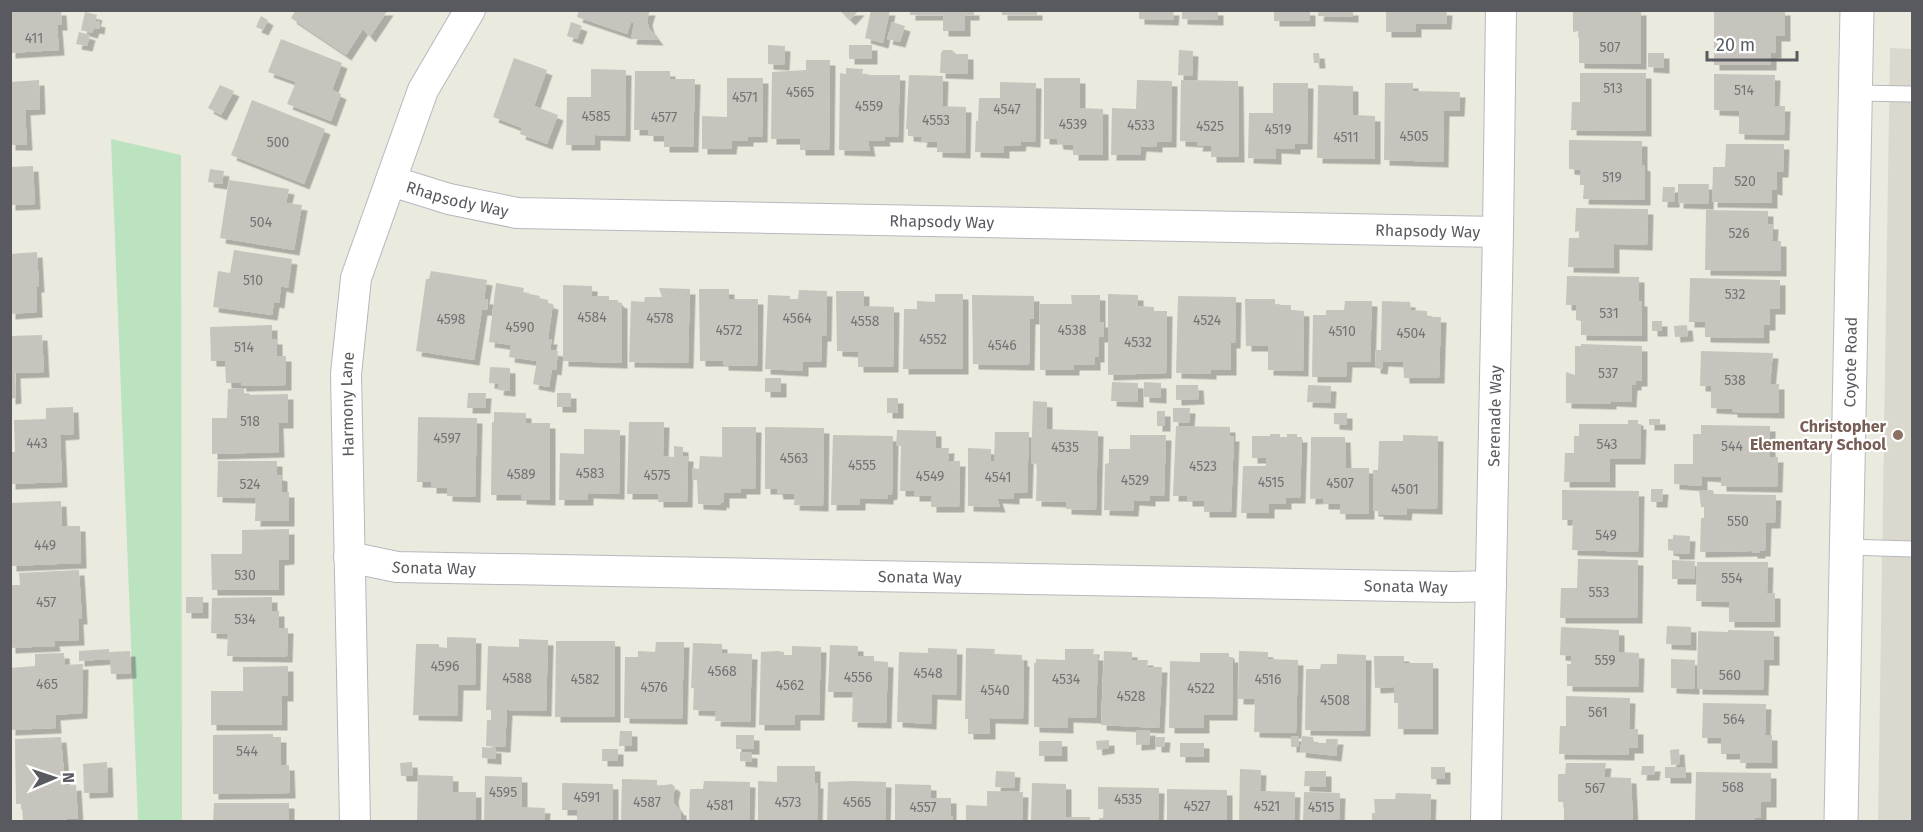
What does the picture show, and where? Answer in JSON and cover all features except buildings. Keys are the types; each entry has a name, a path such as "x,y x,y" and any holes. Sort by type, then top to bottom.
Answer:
{"street":[{"name":"Harmony Lane","path":"356,822 346,374 356,278 423,90 470,10"},
{"name":"Serenade Way","path":"1486,822 1501,10"},
{"name":"Coyote Road","path":"1841,822 1857,10"},
{"name":"Rhapsody Way","path":"391,181 449,200 517,213 1498,232"},
{"name":"Sonata Way","path":"349,557 397,567 1491,586"}],"lane":[{"path":"1855,93 1912,94"},
{"path":"1847,547 1912,549"}],"shaded area":[{"name":"Christopher Elementary School","path":"1890,48 1912,49 1912,821 1878,822"}],"green space":[{"path":"111,139 181,155 182,821 138,821"}],"place":[{"name":"Christopher Elementary School","path":"1898,435"}]}
